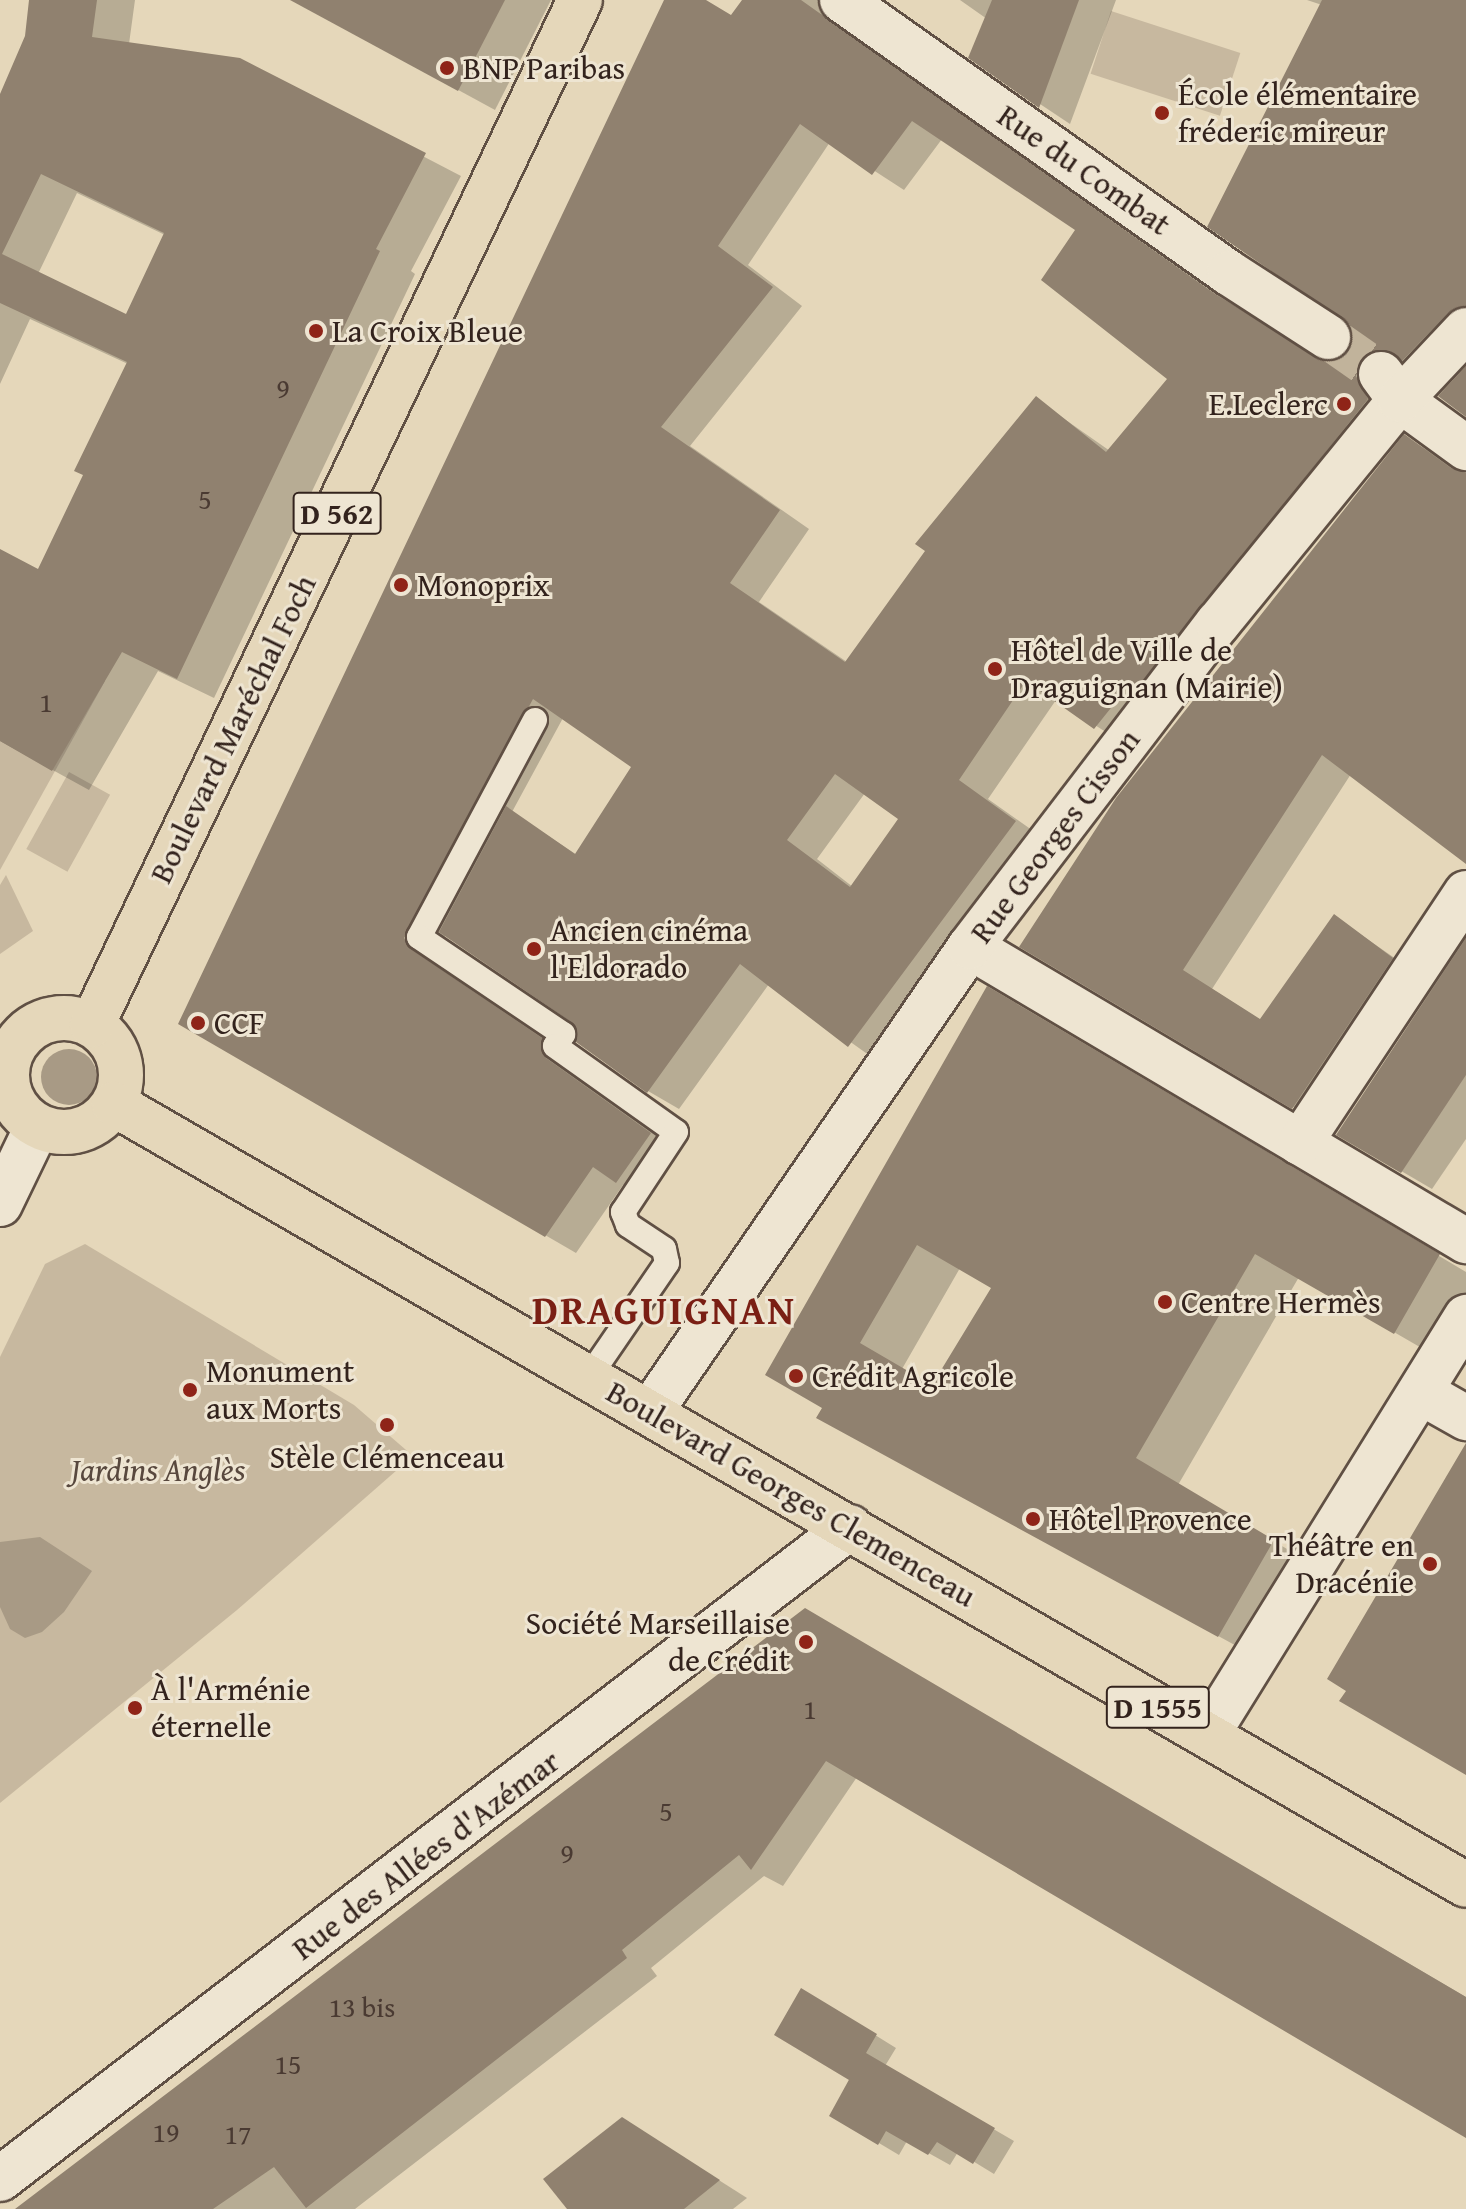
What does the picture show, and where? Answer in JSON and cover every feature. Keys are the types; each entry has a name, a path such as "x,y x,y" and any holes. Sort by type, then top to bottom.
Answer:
{"main road":[{"name":"Boulevard Maréchal Foch","path":"92,1025 580,0"},
{"path":"71,1018 92,1025 117,1052 120,1087 114,1104 80,1131 58,1133 37,1127 19,1113 8,1092 6,1070 13,1048 27,1031 48,1020 71,1018"},
{"name":"Boulevard Georges Clemenceau","path":"114,1104 1466,1885"}],"street":[{"name":"Rue du Combat","path":"851,5 1229,273 1328,337"},
{"name":"Rue Georges Cisson","path":"650,1412 970,947 1218,623 1390,387 1466,330"},
{"path":"1390,387 1466,448"},
{"path":"1300,1143 1466,893"},
{"path":"970,947 1466,1241"},
{"path":"0,1204 37,1127"},
{"path":"1207,1735 1422,1393 1466,1317"},
{"path":"1422,1393 1466,1418"},
{"name":"Rue des Allées d'Azémar","path":"0,2179 850,1527"}],"lane":[{"path":"535,720 419,937 563,1034 555,1046 676,1132 623,1212 628,1225 664,1249 667,1263 589,1377"}],"green space":[{"path":"1111,11 1240,53 1220,116 1091,74"},
{"path":"0,623 105,681 0,870"},
{"path":"69,772 110,795 67,872 26,849"},
{"path":"6,875 33,931 0,954 0,885"},
{"name":"Jardins Anglès","path":"85,1244 354,1405 413,1456 237,1610 0,1803 0,1357 45,1264"}],"shaded area":[{"path":"69,1049 89,1057 97,1077 89,1097 69,1105 49,1097 41,1077 49,1057"},
{"path":"40,1537 92,1571 64,1612 42,1632 25,1638 10,1629 0,1607 0,1542"}],"building":[{"path":"29,0 97,0 92,37 240,58 426,153 376,249 380,251 177,679 122,652 52,771 0,741 0,549 38,569 83,475 74,471 127,362 0,303 0,94 25,36","holes":["41,174 164,233 126,314 2,254"]},
{"path":"290,0 505,0 458,91"},
{"path":"664,0 706,0 731,15 742,0 801,0 1215,294 1328,362 1349,350 1350,325 1207,227 1322,0 1466,0 1466,306 1448,313 1402,361 1390,351 1366,354 1356,376 1368,399 1133,693 1127,688 1094,729 1026,681 959,780 1016,821 848,1047 740,964 647,1093 576,1042 571,1022 439,932 506,806 575,854 631,767 533,699 404,938 411,949 542,1038 546,1058 651,1133 616,1183 593,1167 545,1237 178,1024","holes":["912,121 1075,230 1041,280 1167,379 1106,452 1036,396 915,544 925,551 845,662 730,583 780,510 661,427 773,287 718,246 800,124 872,175","835,774 898,819 850,887 787,840"]},
{"path":"992,0 1079,0 1039,108 968,58"},
{"path":"1466,366 1466,417 1438,396"},
{"path":"1404,434 1451,468 1466,473 1466,864 1322,755 1183,970 1260,1019 1334,914 1393,958 1292,1109 1019,947 1116,798"},
{"path":"1466,938 1466,1075 1401,1173 1336,1135"},
{"name":"Centre Hermès","path":"987,986 1440,1254 1394,1334 1255,1254 1136,1458 1274,1540 1218,1637 816,1418 822,1408 765,1375","holes":["917,1245 991,1288 932,1385 860,1343"]},
{"name":"Théâtre en Dracénie","path":"1466,1443 1466,1775 1339,1701 1346,1691 1327,1679"},
{"path":"805,1608 1466,1997 1466,2138 826,1761 751,1870 739,1855 622,1950 627,1958 306,2208 274,2167 213,2209 15,2209"},
{"path":"801,1988 877,2034 866,2053 995,2128 973,2164 937,2142 928,2155 886,2131 878,2145 829,2116 849,2080 774,2035"},
{"path":"622,2117 720,2180 684,2209 567,2209 543,2179"}],"tunnel":[{"path":"1328,337 1381,374"}],"place":[{"name":"BNP Paribas","path":"447,68"},
{"name":"École élémentaire fréderic mireur","path":"1162,113"},
{"name":"La Croix Bleue","path":"316,331"},
{"name":"E.Leclerc","path":"1344,404"},
{"name":"Monoprix","path":"401,585"},
{"name":"Hôtel de Ville de Draguignan (Mairie)","path":"995,669"},
{"name":"Ancien cinéma l'Eldorado","path":"534,949"},
{"name":"CCF","path":"198,1023"},
{"name":"Centre Hermès","path":"1165,1302"},
{"name":"Crédit Agricole","path":"796,1376"},
{"name":"Monument aux Morts","path":"190,1390"},
{"name":"Stèle Clémenceau","path":"387,1425"},
{"name":"Hôtel Provence","path":"1033,1519"},
{"name":"Théâtre en Dracénie","path":"1430,1564"},
{"name":"Société Marseillaise de Crédit","path":"806,1642"},
{"name":"À l'Arménie éternelle","path":"135,1708"}],"district":[{"name":"DRAGUIGNAN","path":"664,1310"}]}
